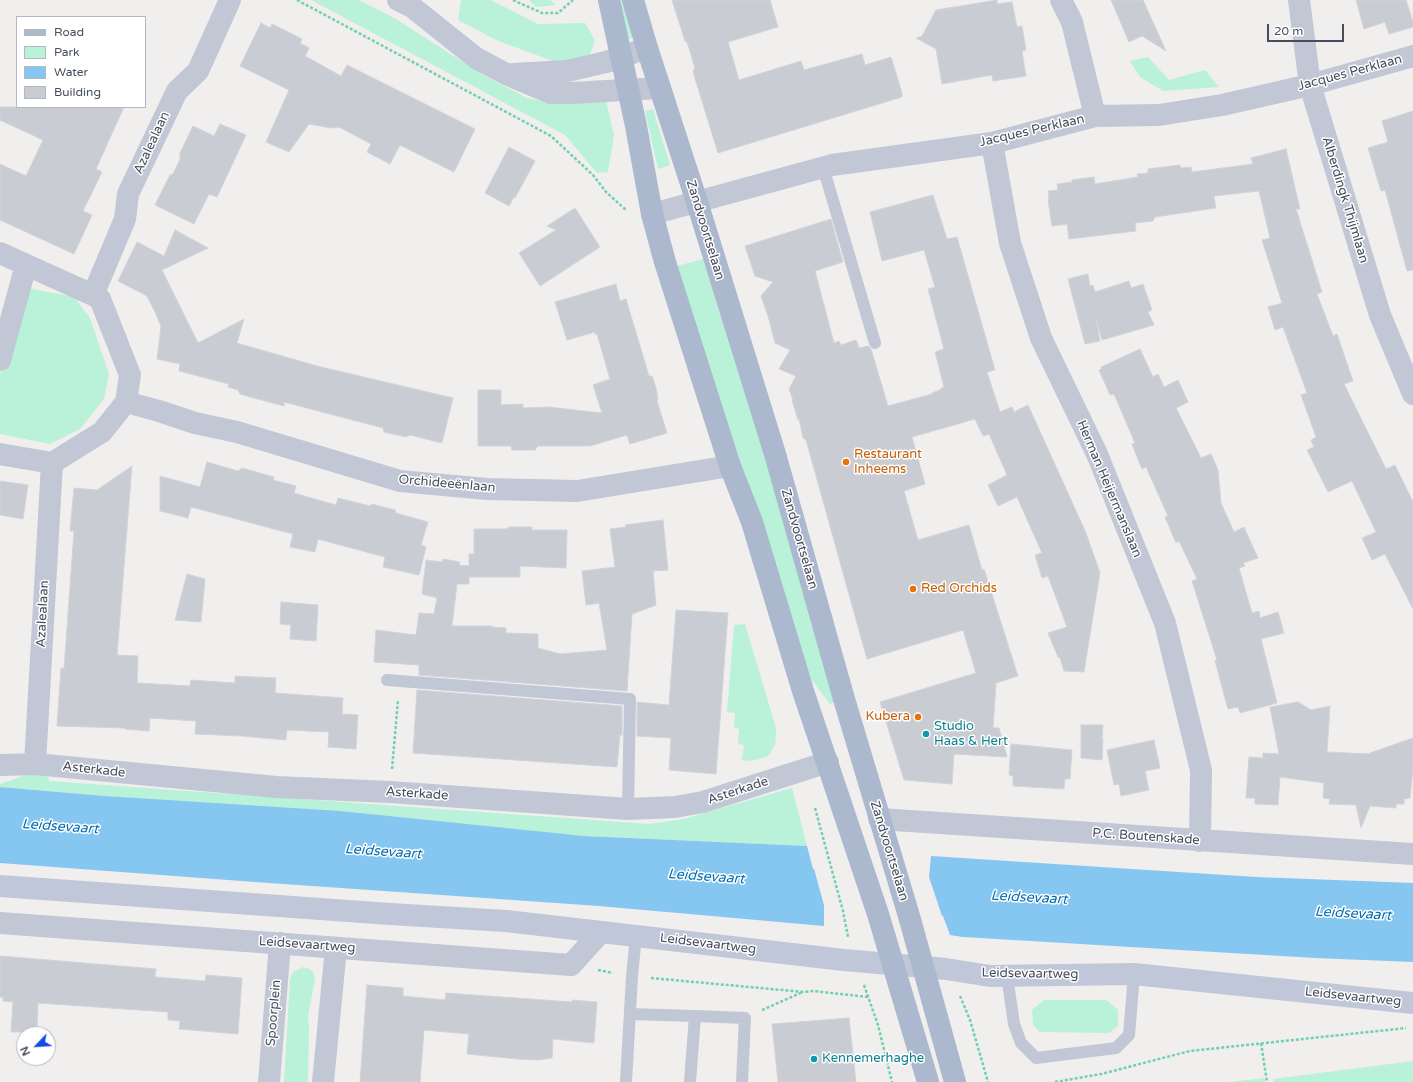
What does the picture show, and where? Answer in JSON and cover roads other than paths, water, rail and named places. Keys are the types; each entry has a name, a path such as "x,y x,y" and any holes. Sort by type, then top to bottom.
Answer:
{"main road":[{"path":"609,0 628,90 642,214 665,262 730,466 752,522 803,691 828,762 894,964 928,1082"},
{"name":"Zandvoortselaan","path":"633,0 775,454 879,819 909,916 955,1082"},
{"name":"Leidsevaartweg","path":"0,886 506,921 844,960 923,966 985,975 1134,974 1413,1003"}],"street":[{"name":"Azalealaan","path":"93,294 125,219 128,194 131,187 177,91 198,71 230,0"},
{"path":"398,0 412,7 476,58 506,74 551,93 571,94 660,88"},
{"path":"1061,0 1072,22 1095,116"},
{"name":"Alberdingk Thijmlaan","path":"1299,0 1310,85 1380,315 1413,394"},
{"path":"506,74 567,71 606,62 647,48"},
{"name":"Jacques Perklaan","path":"642,214 697,202 823,167 992,143 1095,116 1159,115 1222,105 1310,85 1413,56"},
{"name":"Herman Heijermanslaan","path":"992,143 1010,243 1041,338 1096,454 1165,623 1201,770 1200,841"},
{"path":"0,252 93,294 100,299 130,375 126,402 102,432 52,464 0,454"},
{"path":"0,360 26,265"},
{"name":"Orchideeënlaan","path":"126,402 196,423 237,432 400,481 487,489 576,491 730,466"},
{"name":"Azalealaan","path":"35,764 52,464"},
{"name":"Asterkade","path":"0,764 35,764 276,787 390,792 628,809 675,808 703,802 828,762"},
{"name":"P.C. Boutenskade","path":"879,819 1413,854"},
{"name":"Leidsevaartweg","path":"0,923 571,966 600,933"},
{"name":"Spoorplein","path":"268,1082 280,944"},
{"path":"323,1082 336,948"},
{"path":"919,1082 921,1060"}],"lane":[{"path":"823,167 874,343"},
{"path":"387,680 630,699 628,809"},
{"path":"626,1082 632,976 636,936"},
{"path":"1007,976 1014,1024 1021,1043 1036,1058 1116,1048 1128,1035 1134,974"},
{"path":"630,1014 745,1018 742,1082"},
{"path":"690,1082 695,1016"}],"water":[{"name":"Leidsevaart","path":"0,787 105,796 340,811 584,836 807,846 813,869 929,877 931,856 1256,877 1413,883 1413,962 1315,958 963,937 950,935 943,916 824,907 824,926 599,906 0,863"}],"place":[{"name":"Restaurant Inheems","path":"846,462"},
{"name":"Red Orchids","path":"913,589"},
{"name":"Kubera","path":"918,717"},
{"name":"Studio Haas & Hert","path":"926,734"},
{"name":"Kennemerhaghe","path":"814,1059"}]}
